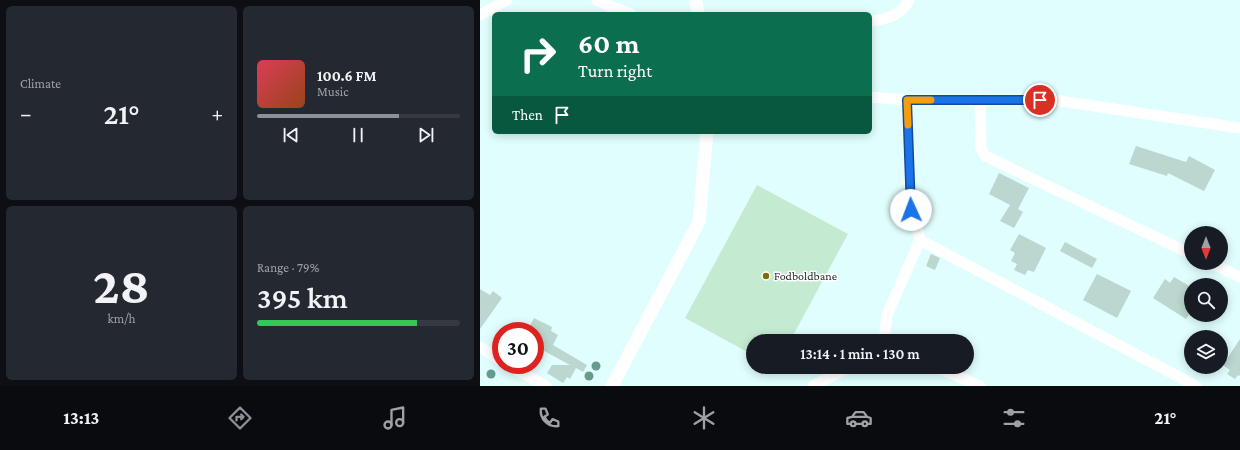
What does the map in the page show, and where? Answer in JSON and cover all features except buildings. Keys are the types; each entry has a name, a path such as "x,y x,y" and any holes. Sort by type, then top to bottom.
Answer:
{"street":[{"path":"480,15 507,0"},
{"path":"597,0 626,12"},
{"path":"696,0 698,12"},
{"path":"872,21 890,17 901,11 909,0"},
{"path":"872,97 907,100 1054,100 1240,128"},
{"path":"980,99 981,148 984,156 1184,251"},
{"path":"885,334 887,315 920,240 918,230 911,220 907,100"},
{"path":"612,386 699,222 708,134"},
{"path":"920,240 1196,386"},
{"path":"1226,270 1240,277"},
{"path":"480,347 492,355"},
{"path":"524,374 546,386"},
{"path":"813,386 836,374"},
{"path":"952,374 980,386"}],"green space":[{"name":"Fodboldbane","path":"757,185 848,234 794,334 746,334 746,351 685,318"}],"slow traffic":[{"path":"908,125 907,100 931,100"}],"place":[{"name":"Fodboldbane","path":"766,276"}],"route":[{"path":"911,210 907,100 1040,100"}]}
